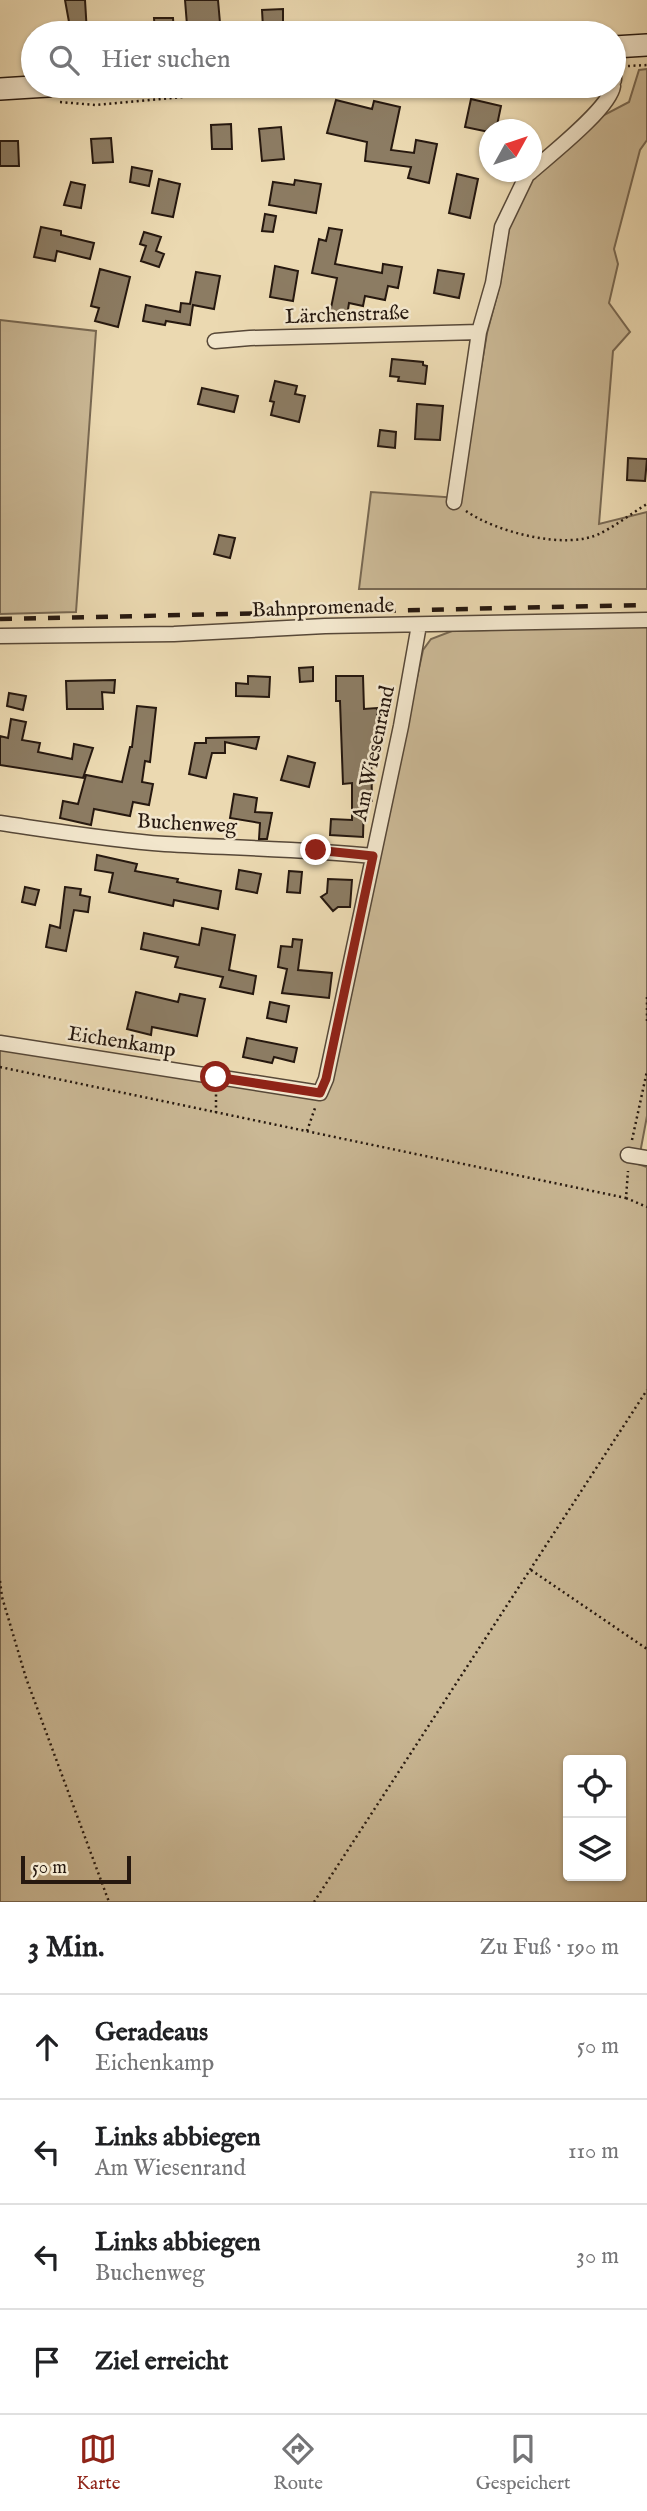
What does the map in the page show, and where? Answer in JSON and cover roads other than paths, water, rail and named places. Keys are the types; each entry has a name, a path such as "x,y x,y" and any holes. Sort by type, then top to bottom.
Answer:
{"main road":[{"path":"626,55 647,45"},
{"path":"0,89 21,91"}],"street":[{"path":"542,161 597,111 607,98"},
{"path":"454,502 479,332 494,283 502,227 524,182"},
{"name":"Lärchenstraße","path":"215,341 479,332"},
{"name":"Bahnpromenade","path":"0,636 174,634 325,626 647,620"},
{"name":"Am Wiesenrand","path":"320,1093 326,1079 401,726 419,625"},
{"name":"Buchenweg","path":"0,823 164,844 316,850 373,856"},
{"name":"Eichenkamp","path":"0,1043 320,1093"},
{"path":"628,1155 647,1158"}],"railway":[{"path":"0,619 647,605"}]}
